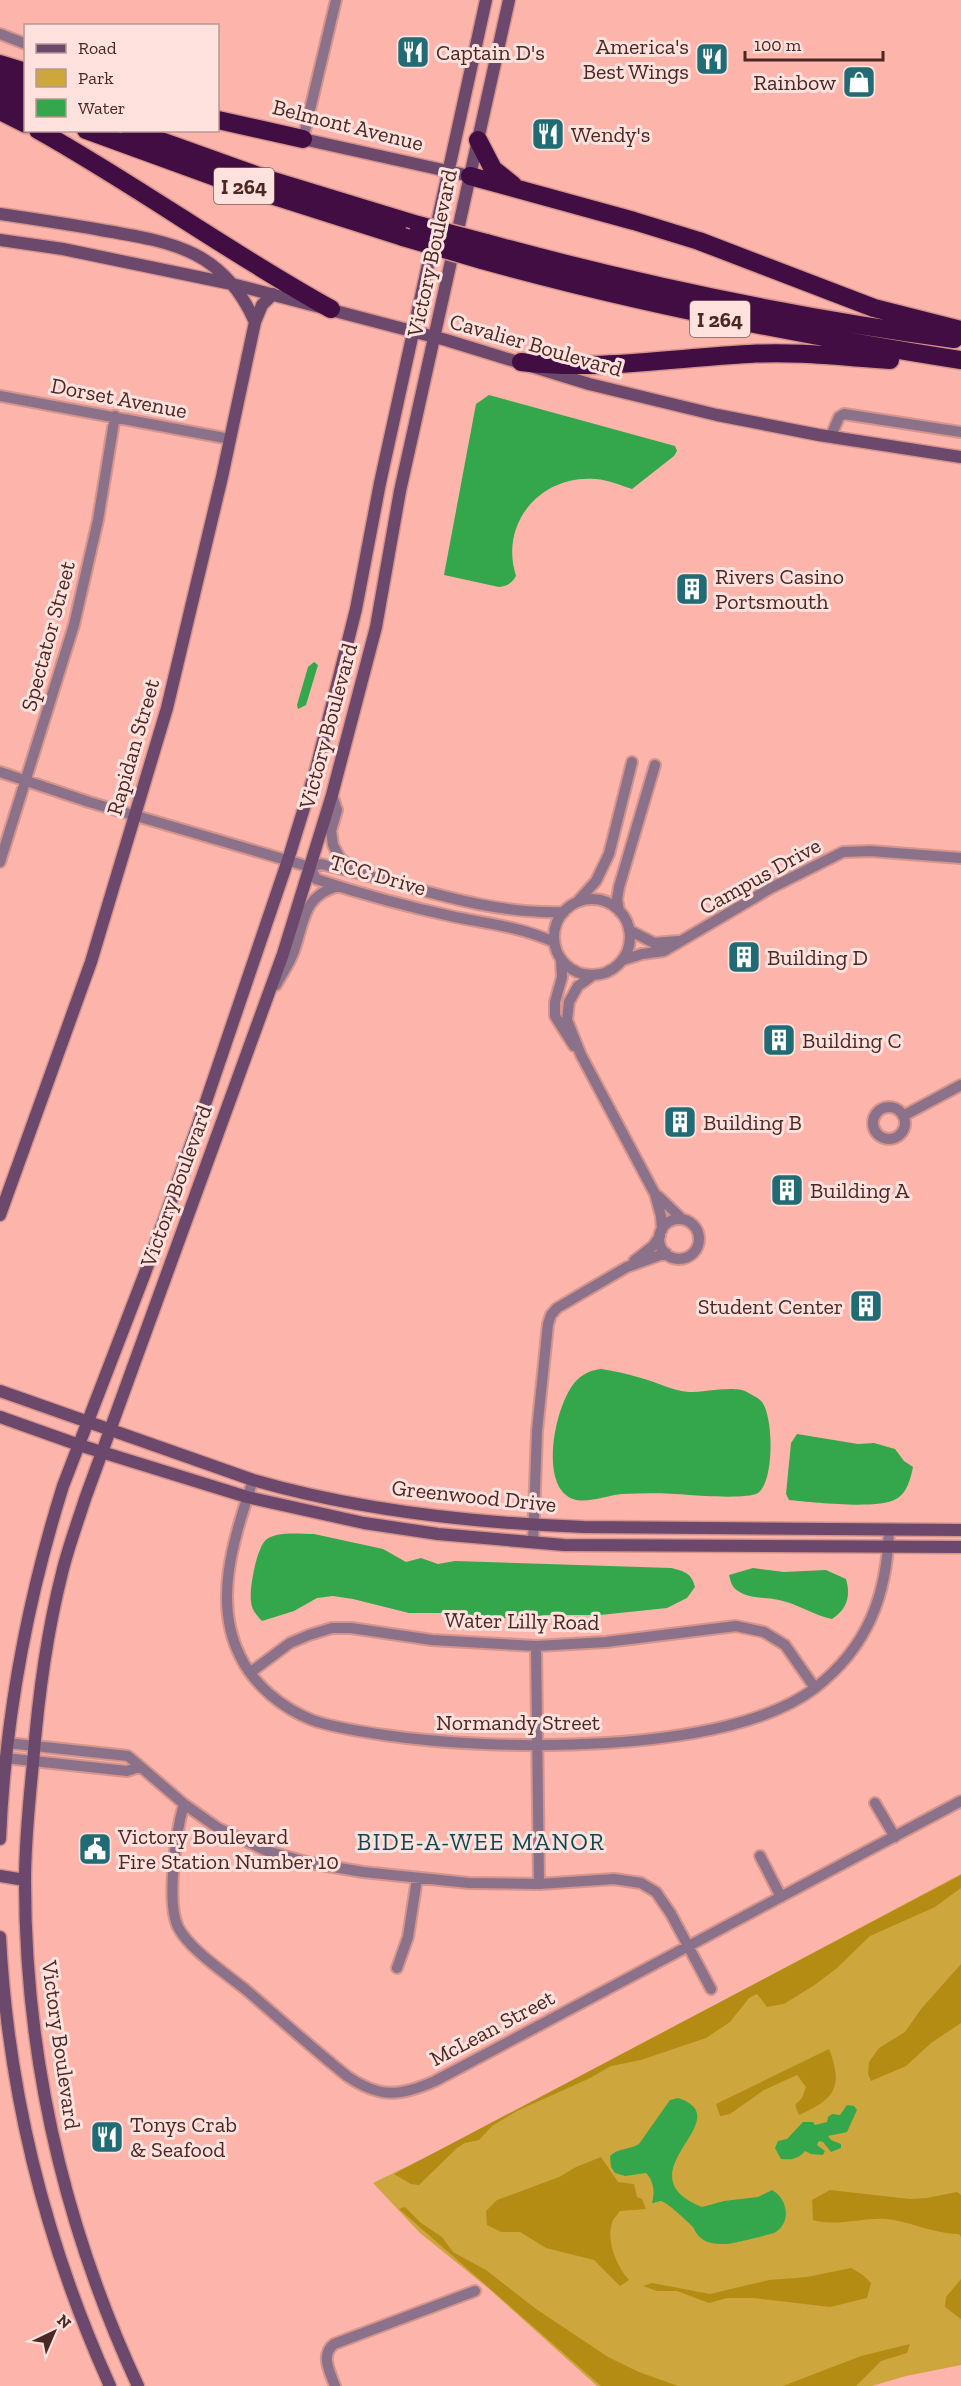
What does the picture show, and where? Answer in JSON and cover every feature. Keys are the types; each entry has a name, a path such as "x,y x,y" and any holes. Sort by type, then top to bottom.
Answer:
{"highway":[{"path":"0,64 24,71"},
{"path":"0,81 24,90"},
{"path":"0,97 24,106"},
{"path":"0,111 24,123"},
{"path":"219,120 303,139"},
{"path":"41,132 144,193 264,272 331,309"},
{"name":"I 264","path":"92,132 218,178 403,237 484,251 810,318 961,340"},
{"name":"I 264","path":"136,132 264,178 418,225 484,251 628,298 826,340 961,362"},
{"path":"478,140 493,169 517,188"},
{"path":"470,176 585,206 699,242 874,308 961,330"},
{"path":"521,362 579,367 720,356 788,354 961,362"}],"main road":[{"name":"Victory Boulevard","path":"0,1839 5,1758 16,1671 39,1567 63,1486 145,1273 198,1125 288,860 316,768 346,653 413,331 486,0"},
{"name":"Victory Boulevard","path":"138,2386 92,2275 70,2205 52,2140 32,2018 25,1880 27,1820 43,1663 59,1587 101,1451 266,1003 332,795 376,627 400,491 509,0"},
{"name":"Belmont Avenue","path":"303,139 470,176"},
{"name":"Cavalier Boulevard","path":"0,214 144,237 177,245 201,257 232,284"},
{"name":"Cavalier Boulevard","path":"0,240 63,249 273,294 435,337 601,387 717,415 961,457"},
{"path":"232,284 255,322"},
{"name":"Rapidan Street","path":"1,1211 69,1027 136,816 184,644 255,322 262,305 273,294"},
{"name":"Greenwood Drive","path":"0,1391 282,1489 421,1514 533,1526 961,1530"},
{"name":"Greenwood Drive","path":"0,1416 79,1444 247,1497 364,1523 438,1534 533,1543 961,1547"},
{"path":"0,1876 25,1880"},
{"path":"0,1937 8,2028 28,2147 63,2270 89,2339 110,2386"}],"street":[{"path":"303,139 336,0"},
{"path":"0,34 24,43"},
{"name":"Belmont Avenue","path":"219,112 303,139"},
{"name":"Dorset Avenue","path":"0,396 230,439"},
{"path":"831,436 839,417 844,414 961,432"},
{"name":"Spectator Street","path":"0,862 61,673 86,577 98,520 114,416"},
{"path":"632,762 609,854 596,881 558,919 554,931 554,942 561,959 568,967 580,974 604,974 614,969 623,960 628,949 629,930 617,898 654,765"},
{"path":"0,772 136,816 310,867"},
{"path":"332,795 337,810 330,831 333,845 340,858 357,872"},
{"name":"Campus Drive","path":"623,960 664,951 679,941 702,931 771,888 843,852 870,850 961,858"},
{"name":"TCC Drive","path":"554,942 512,926 455,916 316,879 310,867 321,864 493,907 540,913 564,912"},
{"path":"266,1003 292,956 309,904 316,896 339,886"},
{"path":"578,901 604,900 620,911"},
{"name":"Campus Drive","path":"629,930 654,943 679,941"},
{"path":"561,959 562,977 555,1002 555,1016 563,1032 581,1055"},
{"path":"592,975 579,987 569,1002 567,1020 581,1055 655,1194 661,1216 660,1242 666,1254 678,1259 691,1255 698,1243 697,1230 655,1194"},
{"path":"903,1116 961,1085"},
{"path":"533,1543 537,1431 550,1315 557,1308 627,1267 653,1246 670,1221 682,1219"},
{"path":"627,1267 666,1254"},
{"name":"Normandy Street","path":"253,1480 229,1568 226,1609 233,1640 241,1658 262,1686 292,1710 323,1723 416,1740 461,1744 613,1742 699,1731 783,1707 815,1688 848,1657 870,1623 883,1586 889,1547 889,1530"},
{"name":"Water Lilly Road","path":"251,1672 290,1644 332,1628 351,1628 432,1640 536,1646 606,1642 736,1626 750,1628 774,1637 785,1645 815,1688"},
{"path":"536,1646 539,1884"},
{"path":"7,1743 128,1756 138,1767 184,1804 218,1828 267,1851 310,1863 417,1879 539,1884 614,1879 641,1883 650,1887 663,1901 711,1989"},
{"path":"5,1758 127,1771 138,1767"},
{"name":"McLean Street","path":"184,1804 176,1838 173,1896 175,1919 180,1932 347,2076 370,2090 392,2094 420,2088 435,2081 961,1802"},
{"path":"875,1803 895,1837"},
{"path":"760,1856 781,1897"},
{"path":"396,1968 408,1937 417,1879"},
{"path":"335,2386 326,2358 328,2348 475,2291"}],"green space":[{"path":"961,1874 961,2365 906,2376 872,2386 597,2386 488,2288 420,2233 373,2183 465,2138"}],"shaded area":[{"path":"961,1875 961,1888 935,1907 870,1936 837,1968 784,2004 767,2007 757,1994 749,1998 730,2022 706,2038 641,2060 611,2066 517,2111 492,2126 479,2140 465,2143 457,2148 419,2185 411,2184 394,2174"},
{"path":"961,1964 961,2023 931,2043 906,2066 871,2081 868,2074 869,2062 879,2048 905,2032 921,2009"},
{"path":"829,2049 836,2074 835,2083 833,2091 821,2103 799,2115 795,2105 802,2098 806,2087 797,2075 764,2090 730,2114 720,2116 716,2104"},
{"path":"601,2157 618,2182 634,2184 637,2197 642,2199 646,2209 620,2211 612,2223 610,2238 614,2253 620,2268 629,2280 620,2286 594,2260 546,2248 520,2232 501,2232 487,2225 486,2211 497,2200 559,2177"},
{"path":"830,2190 910,2199 957,2192 961,2195 961,2237 959,2234 887,2219 832,2223 813,2220 812,2200"},
{"path":"405,2207 421,2223 442,2237 453,2252 486,2270 536,2309 608,2357 639,2372 678,2386 601,2386 399,2209"},
{"path":"851,2268 871,2283 867,2298 830,2307 753,2298 727,2298 709,2303 677,2291 657,2291 643,2286 652,2283 710,2294 769,2280 807,2277"},
{"path":"961,2279 961,2319 945,2307 946,2297"},
{"path":"910,2344 907,2353 881,2361 856,2386 783,2386 861,2356"}],"water":[{"path":"489,395 675,446 677,451 674,456 632,489 596,479 576,480 558,485 542,494 529,506 519,521 512,556 516,576 509,584 499,587 444,575 476,404"},
{"path":"314,662 318,665 306,705 298,709 297,705 308,667"},
{"path":"601,1369 631,1375 683,1391 736,1389 759,1399 766,1410 770,1435 769,1464 763,1487 758,1493 745,1496 639,1493 585,1500 573,1499 562,1491 555,1478 553,1461 557,1423 562,1405 569,1390 582,1375"},
{"path":"797,1434 858,1444 874,1443 895,1449 904,1461 913,1467 908,1485 900,1497 874,1504 789,1500 786,1494 791,1443"},
{"path":"314,1534 383,1549 406,1562 421,1558 438,1564 455,1561 671,1568 687,1574 695,1587 687,1598 667,1608 600,1615 496,1618 409,1613 333,1596 317,1598 294,1611 262,1621 253,1610 251,1595 255,1568 263,1543 277,1535"},
{"path":"753,1568 784,1572 826,1570 846,1579 848,1596 841,1611 832,1619 786,1602 738,1591 729,1575"},
{"path":"678,2098 694,2107 697,2119 675,2163 672,2179 680,2193 702,2207 724,2201 758,2197 772,2190 781,2198 786,2210 784,2222 776,2232 727,2244 706,2241 668,2205 661,2201 652,2203 653,2187 646,2173 625,2176 615,2173 611,2167 610,2156 639,2144 670,2100"},
{"path":"847,2105 854,2106 857,2110 847,2132 828,2136 831,2140 841,2144 841,2148 831,2152 823,2142 819,2141 817,2145 825,2151 823,2155 805,2151 794,2158 781,2159 775,2148 778,2141 787,2139 803,2122 813,2122 815,2125 827,2122 828,2117 832,2114 840,2115"}],"place":[{"name":"Captain D's","path":"413,52"},
{"name":"America's Best Wings","path":"712,59"},
{"name":"Rainbow","path":"859,82"},
{"name":"Wendy's","path":"548,134"},
{"name":"Rivers Casino Portsmouth","path":"692,589"},
{"name":"Building D","path":"744,957"},
{"name":"Building C","path":"779,1040"},
{"name":"Building B","path":"680,1122"},
{"name":"Building A","path":"787,1190"},
{"name":"Student Center","path":"866,1306"},
{"name":"Victory Boulevard Fire Station Number 10","path":"95,1849"},
{"name":"Tonys Crab & Seafood","path":"107,2137"}],"district":[{"name":"BIDE-A-WEE MANOR","path":"481,1841"}]}
